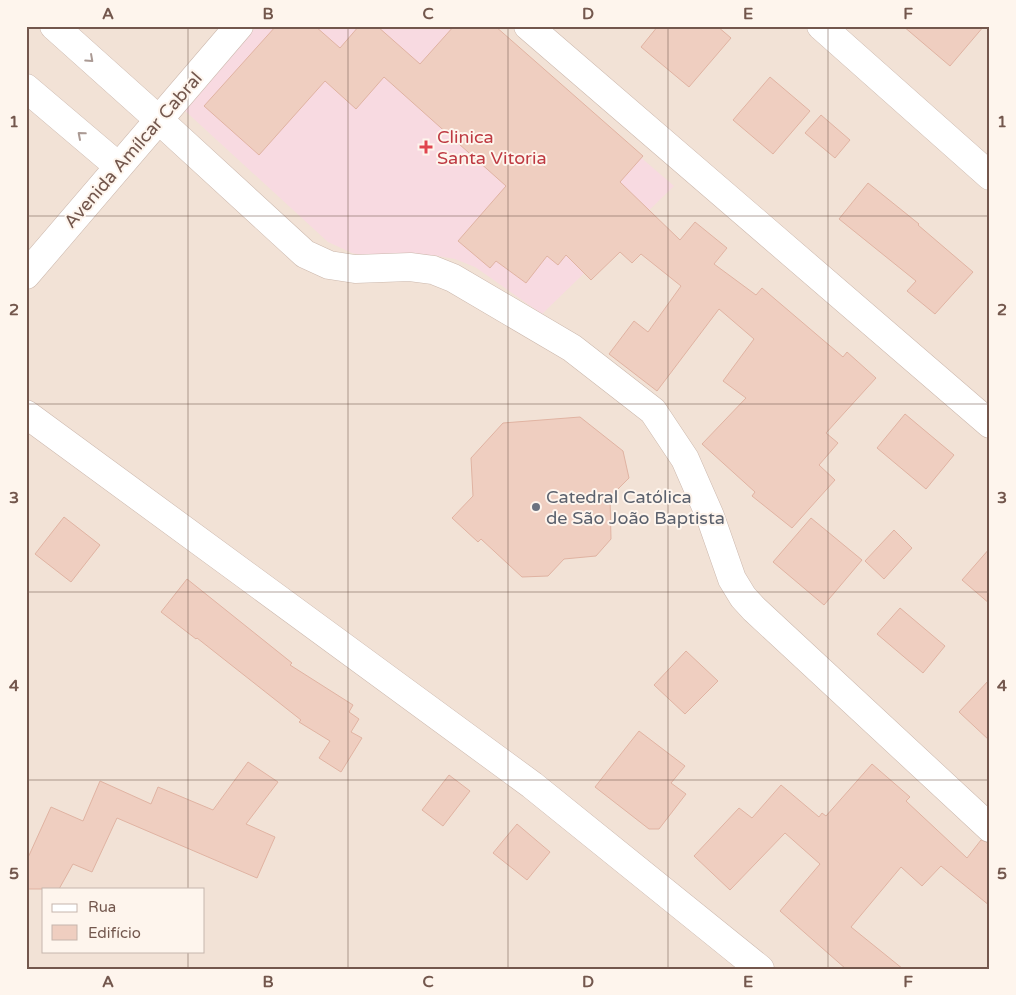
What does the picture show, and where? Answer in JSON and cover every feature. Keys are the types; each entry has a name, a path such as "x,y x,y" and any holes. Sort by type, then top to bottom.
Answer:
{"street":[{"path":"54,26 305,254 329,266 355,269 410,267 433,270 453,278 572,348 653,411 685,459 710,516 732,579 743,597 990,828"},
{"name":"Avenida Amílcar Cabral","path":"26,275 239,26"},
{"path":"528,26 990,424"},
{"path":"821,26 990,176"},
{"path":"26,88 118,166"},
{"path":"26,414 532,785 760,969"}],"shaded area":[{"path":"26,26 990,26 990,969 26,969"},
{"name":"Clinica Santa Vitoria","path":"257,26 488,26 674,186 542,314 475,267 455,259 432,255 377,258 352,253 328,242 182,108"}],"building":[{"path":"276,26 315,26 340,48 359,26 377,26 420,64 454,26 495,26 643,156 620,182 680,240 695,222 727,248 714,264 756,295 762,288 843,357 847,352 876,378 826,433 838,443 819,465 835,480 792,528 752,496 755,492 702,444 746,398 723,381 754,339 719,309 657,391 609,354 634,321 648,332 681,286 641,254 632,263 620,252 591,280 566,255 558,265 547,256 526,283 496,261 490,268 458,241 506,186 384,77 356,109 325,81 259,155 204,106"},
{"path":"658,26 717,26 731,38 689,87 641,47"},
{"path":"903,26 984,26 950,66"},
{"path":"770,77 810,111 773,154 733,120"},
{"path":"821,115 850,140 835,158 805,133"},
{"path":"868,183 919,224 973,272 935,314 907,291 916,281 839,219"},
{"path":"905,414 954,455 926,489 877,448"},
{"name":"Catedral Católica de São João Baptista","path":"580,417 623,451 629,478 610,497 611,539 596,556 564,559 548,576 522,577 481,539 478,542 452,518 473,496 471,458 503,423"},
{"path":"64,517 100,545 71,582 35,554"},
{"path":"811,518 862,560 824,605 773,562"},
{"path":"894,530 912,548 884,579 865,561"},
{"path":"990,548 990,604 962,580"},
{"path":"187,579 292,663 290,665 353,705 349,712 359,719 351,732 362,738 341,772 319,758 330,741 299,722 301,720 161,612"},
{"path":"900,608 945,646 923,673 877,634"},
{"path":"686,651 718,681 685,714 654,685"},
{"path":"990,679 990,741 959,712"},
{"path":"639,731 685,766 671,783 686,794 659,829 649,829 595,787"},
{"path":"248,762 278,782 246,824 275,837 257,878 117,818 92,872 73,864 60,888 26,889 26,862 51,807 83,821 100,781 151,804 158,787 213,810"},
{"path":"872,764 910,797 906,801 967,858 981,840 990,843 990,875 988,877 990,879 990,906 941,866 922,886 901,867 851,927 903,969 846,969 780,911 820,864 785,833 730,890 694,856 739,808 752,818 781,785 819,817 822,813 826,816"},
{"path":"449,775 470,791 443,826 422,810"},
{"path":"517,824 550,852 527,880 493,853"}],"place":[{"name":"Clinica Santa Vitoria","path":"426,147"},
{"name":"Catedral Católica de São João Baptista","path":"536,507"}]}
